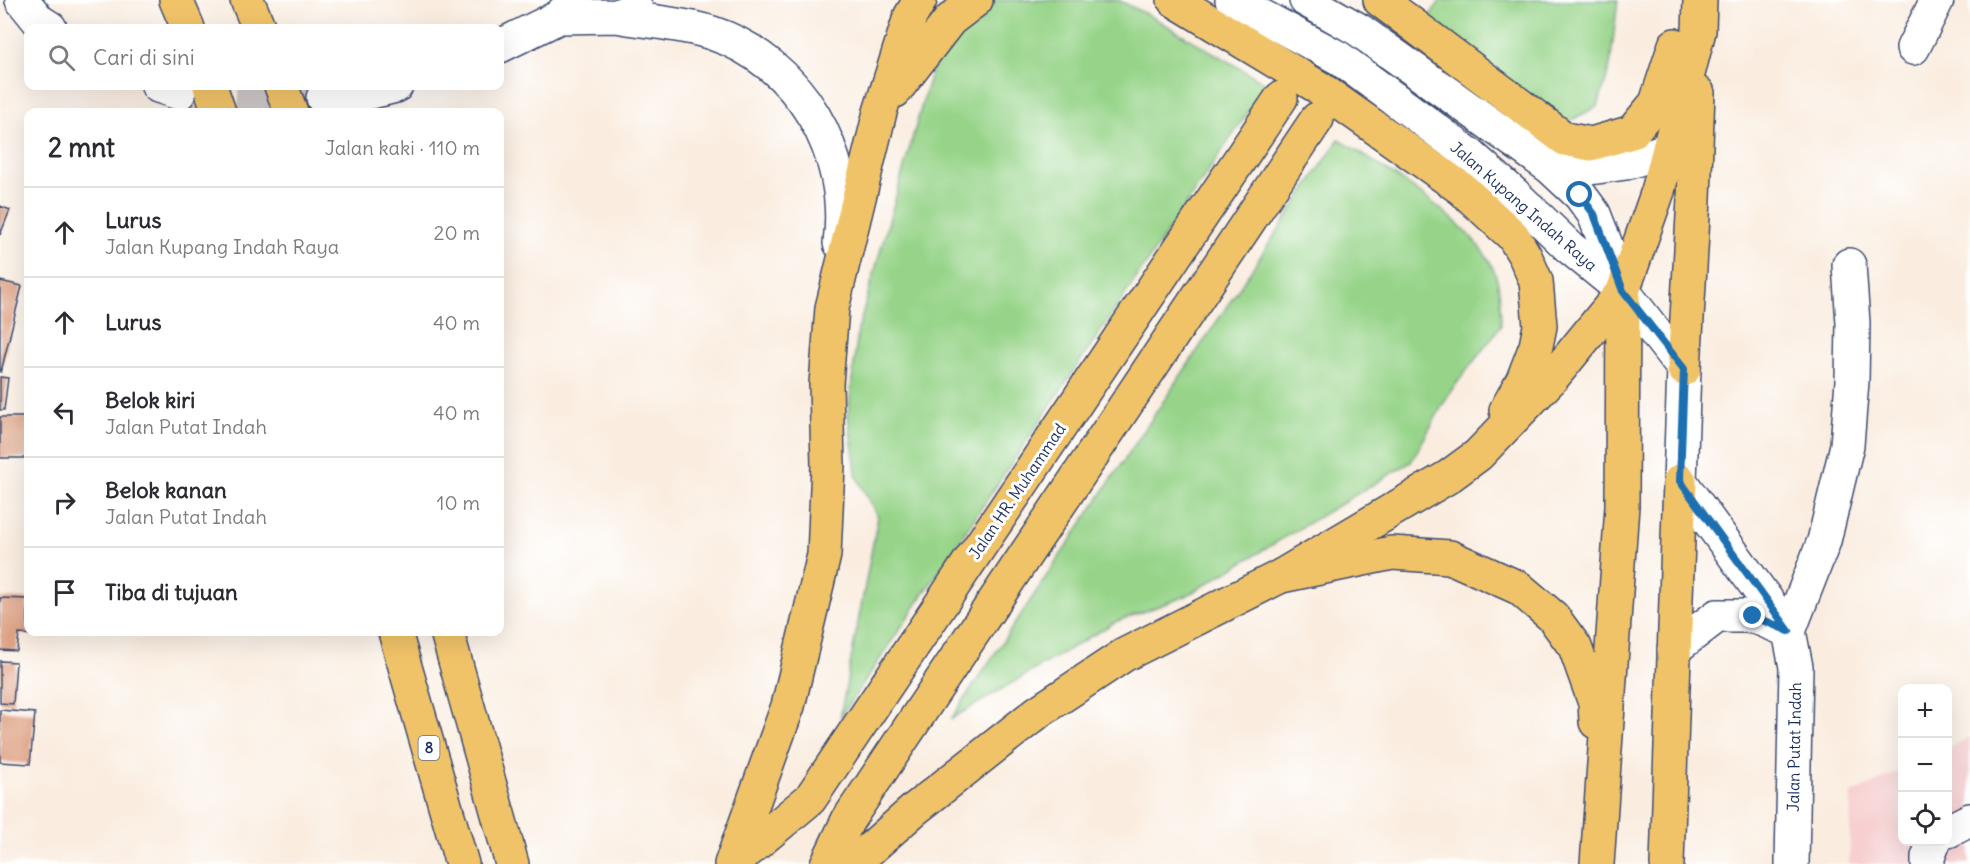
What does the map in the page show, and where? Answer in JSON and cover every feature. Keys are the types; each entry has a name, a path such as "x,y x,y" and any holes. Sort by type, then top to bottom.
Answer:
{"main road":[{"path":"176,0 186,24"},
{"path":"247,0 257,24"},
{"path":"732,864 788,706 824,555 828,466 826,384 832,308 880,112 910,17 920,0"},
{"path":"880,112 950,20 976,0"},
{"path":"1174,0 1318,87 1462,189 1513,236 1526,256 1536,281 1540,326 1536,346 1524,380 1505,412 1448,477"},
{"path":"1380,0 1565,139 1591,144 1632,132 1656,103 1679,33 1686,0"},
{"path":"1597,864 1622,506 1623,291 1658,190 1700,16"},
{"path":"1684,369 1694,200 1700,16"},
{"path":"211,90 218,108"},
{"path":"283,90 289,108"},
{"name":"Jalan HR. Muhammad","path":"732,864 810,799 1281,98"},
{"path":"827,864 848,820 1317,119"},
{"path":"853,864 915,809 1038,712 1124,655 1281,576 1448,477 1478,455 1552,378 1623,291"},
{"path":"1667,864 1680,481"},
{"path":"1281,576 1392,553 1450,557 1519,588 1553,617 1575,647 1595,703 1601,804"},
{"name":"8","path":"396,636 462,864"},
{"path":"448,636 512,864"}],"street":[{"path":"22,0 44,24"},
{"path":"617,16 654,0"},
{"name":"Jalan Kupang Indah Raya","path":"1232,0 1348,65 1470,155 1569,247 1623,291"},
{"name":"Jalan Kupang Indah Raya","path":"1306,0 1359,30 1550,167 1580,195 1594,214 1623,291"},
{"path":"1913,48 1937,0"},
{"path":"504,44 567,8 692,28 738,44 784,77 801,95 816,119 837,172 841,190 843,223 832,308"},
{"path":"323,98 355,96 380,90"},
{"path":"1550,167 1590,168 1626,163 1669,149"},
{"path":"1674,649 1717,616 1753,616 1789,631 1824,541 1847,445 1853,346 1849,266"},
{"path":"1623,291 1684,369 1680,481"},
{"name":"Jalan Putat Indah","path":"1680,481 1789,631 1796,667 1792,864"},
{"path":"1952,829 1970,820"},
{"path":"1928,864 1932,846"}],"shaded area":[{"path":"1970,737 1970,864 1849,864 1851,794 1898,772 1898,846 1952,846 1952,746"}],"green space":[{"path":"990,0 1118,0 1154,18 1267,84 840,718 878,517 857,478 848,415 858,330 938,48"},
{"path":"1441,0 1618,0 1610,66 1598,106 1568,122 1425,22"},
{"path":"1339,139 1406,183 1453,220 1473,240 1488,260 1497,280 1501,326 1450,392 1411,462 1186,596 1115,622 951,719"}],"building":[{"path":"0,206 10,210 0,235"},
{"path":"0,281 22,286 1,372 0,372"},
{"path":"0,377 8,378 4,410 0,410"},
{"path":"0,417 24,417 24,458 0,458"},
{"path":"0,598 24,599 24,634 19,634 17,651 0,650"},
{"path":"0,661 16,662 13,704 0,703"},
{"path":"0,710 35,713 30,764 0,762"}],"tunnel":[{"path":"1301,70 1348,0"},
{"path":"187,94 249,99 323,98"}],"route":[{"path":"1580,195 1594,214 1623,291 1684,369 1680,481 1789,631 1753,616"}]}
